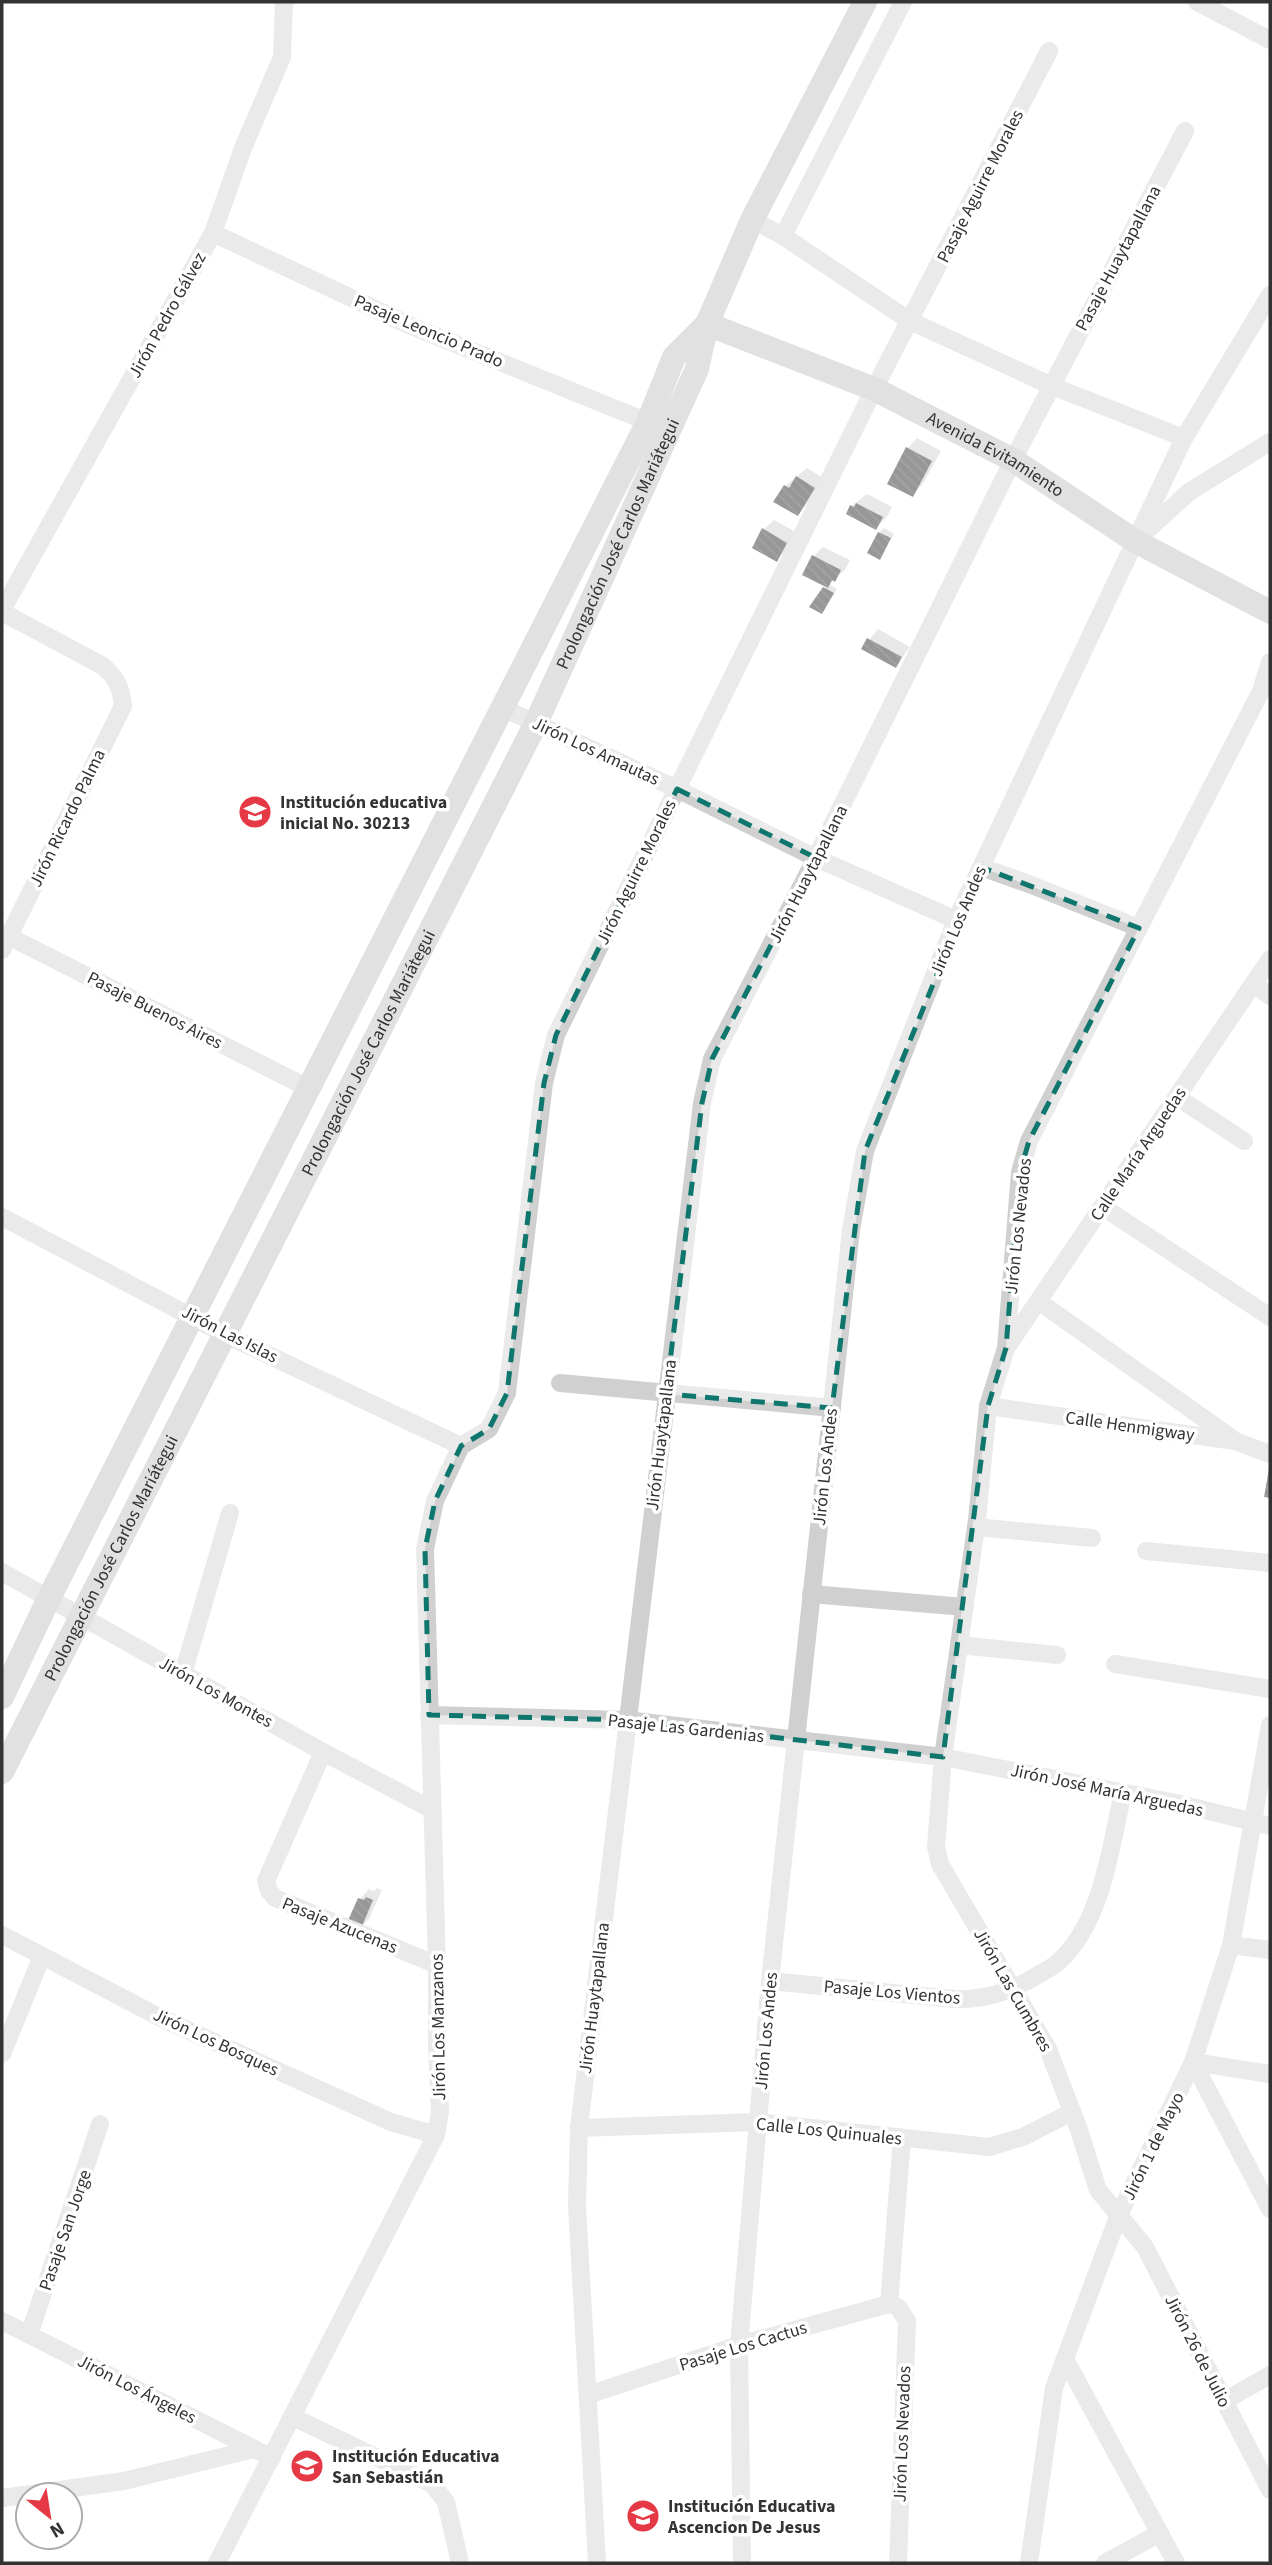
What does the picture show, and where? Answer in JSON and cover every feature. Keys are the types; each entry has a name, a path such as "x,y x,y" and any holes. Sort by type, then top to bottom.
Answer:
{"street":[{"name":"Jirón Pedro Gálvez","path":"2,611 213,233 243,148 282,57 284,2"},
{"name":"Prolongación José Carlos Mariátegui","path":"2,1772 536,723 697,369 707,324 752,220 865,2"},
{"path":"783,236 903,2"},
{"path":"1197,2 1270,40"},
{"name":"Pasaje Aguirre Morales","path":"910,321 1049,51"},
{"name":"Pasaje Huaytapallana","path":"1052,386 1185,131"},
{"path":"752,220 783,236 910,321 1052,386 1184,438"},
{"name":"Pasaje Leoncio Prado","path":"213,233 411,326 648,422"},
{"name":"Jirón Los Andes","path":"742,2563 738,2345 770,1981 795,1740 851,1230 864,1151 956,920 1135,541 1184,438 1270,295"},
{"name":"Jirón Aguirre Morales","path":"461,1446 489,1429 507,1393 544,1083 556,1035 910,321"},
{"name":"Prolongación José Carlos Mariátegui","path":"2,1697 49,1598 648,422 674,357 707,324"},
{"name":"Avenida Evitamiento","path":"707,324 874,389 1013,460 1135,541 1270,612"},
{"name":"Jirón Huaytapallana","path":"597,2563 577,2206 579,2128 702,1103 712,1059 816,858 1052,386"},
{"path":"1135,541 1189,492 1270,442"},
{"name":"Jirón Ricardo Palma","path":"2,611 103,666 119,685 123,706 4,940"},
{"name":"Jirón Los Nevados","path":"943,1757 976,1527 988,1406 1006,1348 1020,1172 1029,1140 1261,691 1270,662"},
{"name":"Jirón Los Amautas","path":"501,707 677,789 816,858 956,920"},
{"path":"981,867 1139,928"},
{"name":"Pasaje Buenos Aires","path":"4,940 308,1088"},
{"name":"Calle María Arguedas","path":"1006,1348 1270,959"},
{"path":"1254,984 1270,996"},
{"path":"1177,1097 1244,1141"},
{"path":"1103,1207 1270,1317"},
{"name":"Jirón Las Islas","path":"2,1217 193,1315 224,1334 461,1446"},
{"path":"1048,1308 1235,1441"},
{"path":"560,1383 832,1408"},
{"name":"Calle Henmigway","path":"988,1406 1235,1441 1270,1454"},
{"name":"Jirón Los Manzanos","path":"217,2563 436,2135 440,2112 425,1549 435,1501 461,1446"},
{"path":"183,1674 230,1513"},
{"path":"976,1527 1092,1538"},
{"path":"1146,1550 1270,1563"},
{"name":"Jirón Los Montes","path":"2,1572 323,1752 431,1809"},
{"path":"811,1594 965,1607"},
{"path":"960,1645 1057,1655"},
{"path":"1115,1664 1270,1689"},
{"name":"Pasaje Las Gardenias","path":"429,1716 626,1720 943,1757"},
{"name":"Jirón 1 de Mayo","path":"1029,2563 1054,2388 1118,2217 1193,2062 1231,1945 1262,1825 1270,1725"},
{"name":"Pasaje Azucenas","path":"323,1752 266,1881 269,1891 275,1898 437,1965"},
{"name":"Jirón José María Arguedas","path":"943,1757 1176,1803 1262,1825"},
{"name":"Jirón Las Cumbres","path":"943,1757 936,1847 940,1864 1048,2049 1098,2190 1118,2217"},
{"name":"Pasaje Los Vientos","path":"770,1981 978,2000 1013,1989 1057,1963 1074,1945 1102,1888 1123,1792"},
{"name":"Jirón Los Bosques","path":"2,1935 161,2018 391,2122 436,2135"},
{"path":"1231,1945 1270,1950"},
{"path":"2,2054 42,1956"},
{"path":"1193,2062 1270,2074"},
{"path":"1193,2062 1270,2209"},
{"name":"Calle Los Quinuales","path":"579,2128 758,2122 989,2147 1023,2137 1072,2112"},
{"name":"Pasaje San Jorge","path":"29,2335 100,2124"},
{"name":"Jirón Los Nevados","path":"898,2563 907,2321 894,2305 902,2138"},
{"name":"Jirón 26 de Julio","path":"1118,2217 1145,2247 1270,2490"},
{"name":"Pasaje Los Cactus","path":"588,2395 738,2345 894,2305"},
{"name":"Jirón Los Ángeles","path":"2,2321 272,2458"},
{"path":"1065,2359 1177,2563"},
{"path":"1224,2400 1270,2375"},
{"path":"293,2417 432,2484 446,2502 460,2563"},
{"path":"2,2498 124,2481 254,2449"},
{"path":"1105,2563 1160,2533"}],"highlighted area":[{"path":"677,789 816,858 712,1059 702,1103 666,1394 832,1408 865,1151 981,867 1139,928 1029,1141 1020,1172 1006,1348 988,1406 943,1757 626,1720 429,1715 425,1549 435,1501 461,1446 489,1429 507,1393 544,1083 556,1035"}],"building":[{"path":"906,447 932,461 913,497 887,484"},
{"path":"796,476 815,488 798,516 773,502 784,485 789,488"},
{"path":"856,503 883,517 876,530 846,514 850,505 854,507"},
{"path":"762,528 787,543 777,562 752,548"},
{"path":"878,532 891,538 880,560 867,553"},
{"path":"812,555 841,570 835,582 832,580 828,588 802,575"},
{"path":"823,587 834,593 822,614 809,607"},
{"path":"867,638 902,657 896,668 861,649"},
{"path":"1270,1469 1270,1498 1264,1497"},
{"path":"366,1897 373,1900 360,1931 346,1925 358,1898 364,1900"}],"place":[{"name":"Institución educativa inicial No. 30213","path":"255,812"},
{"name":"Institución Educativa San Sebastián","path":"307,2466"},
{"name":"Institución Educativa Ascencion De Jesus","path":"643,2516"}]}
